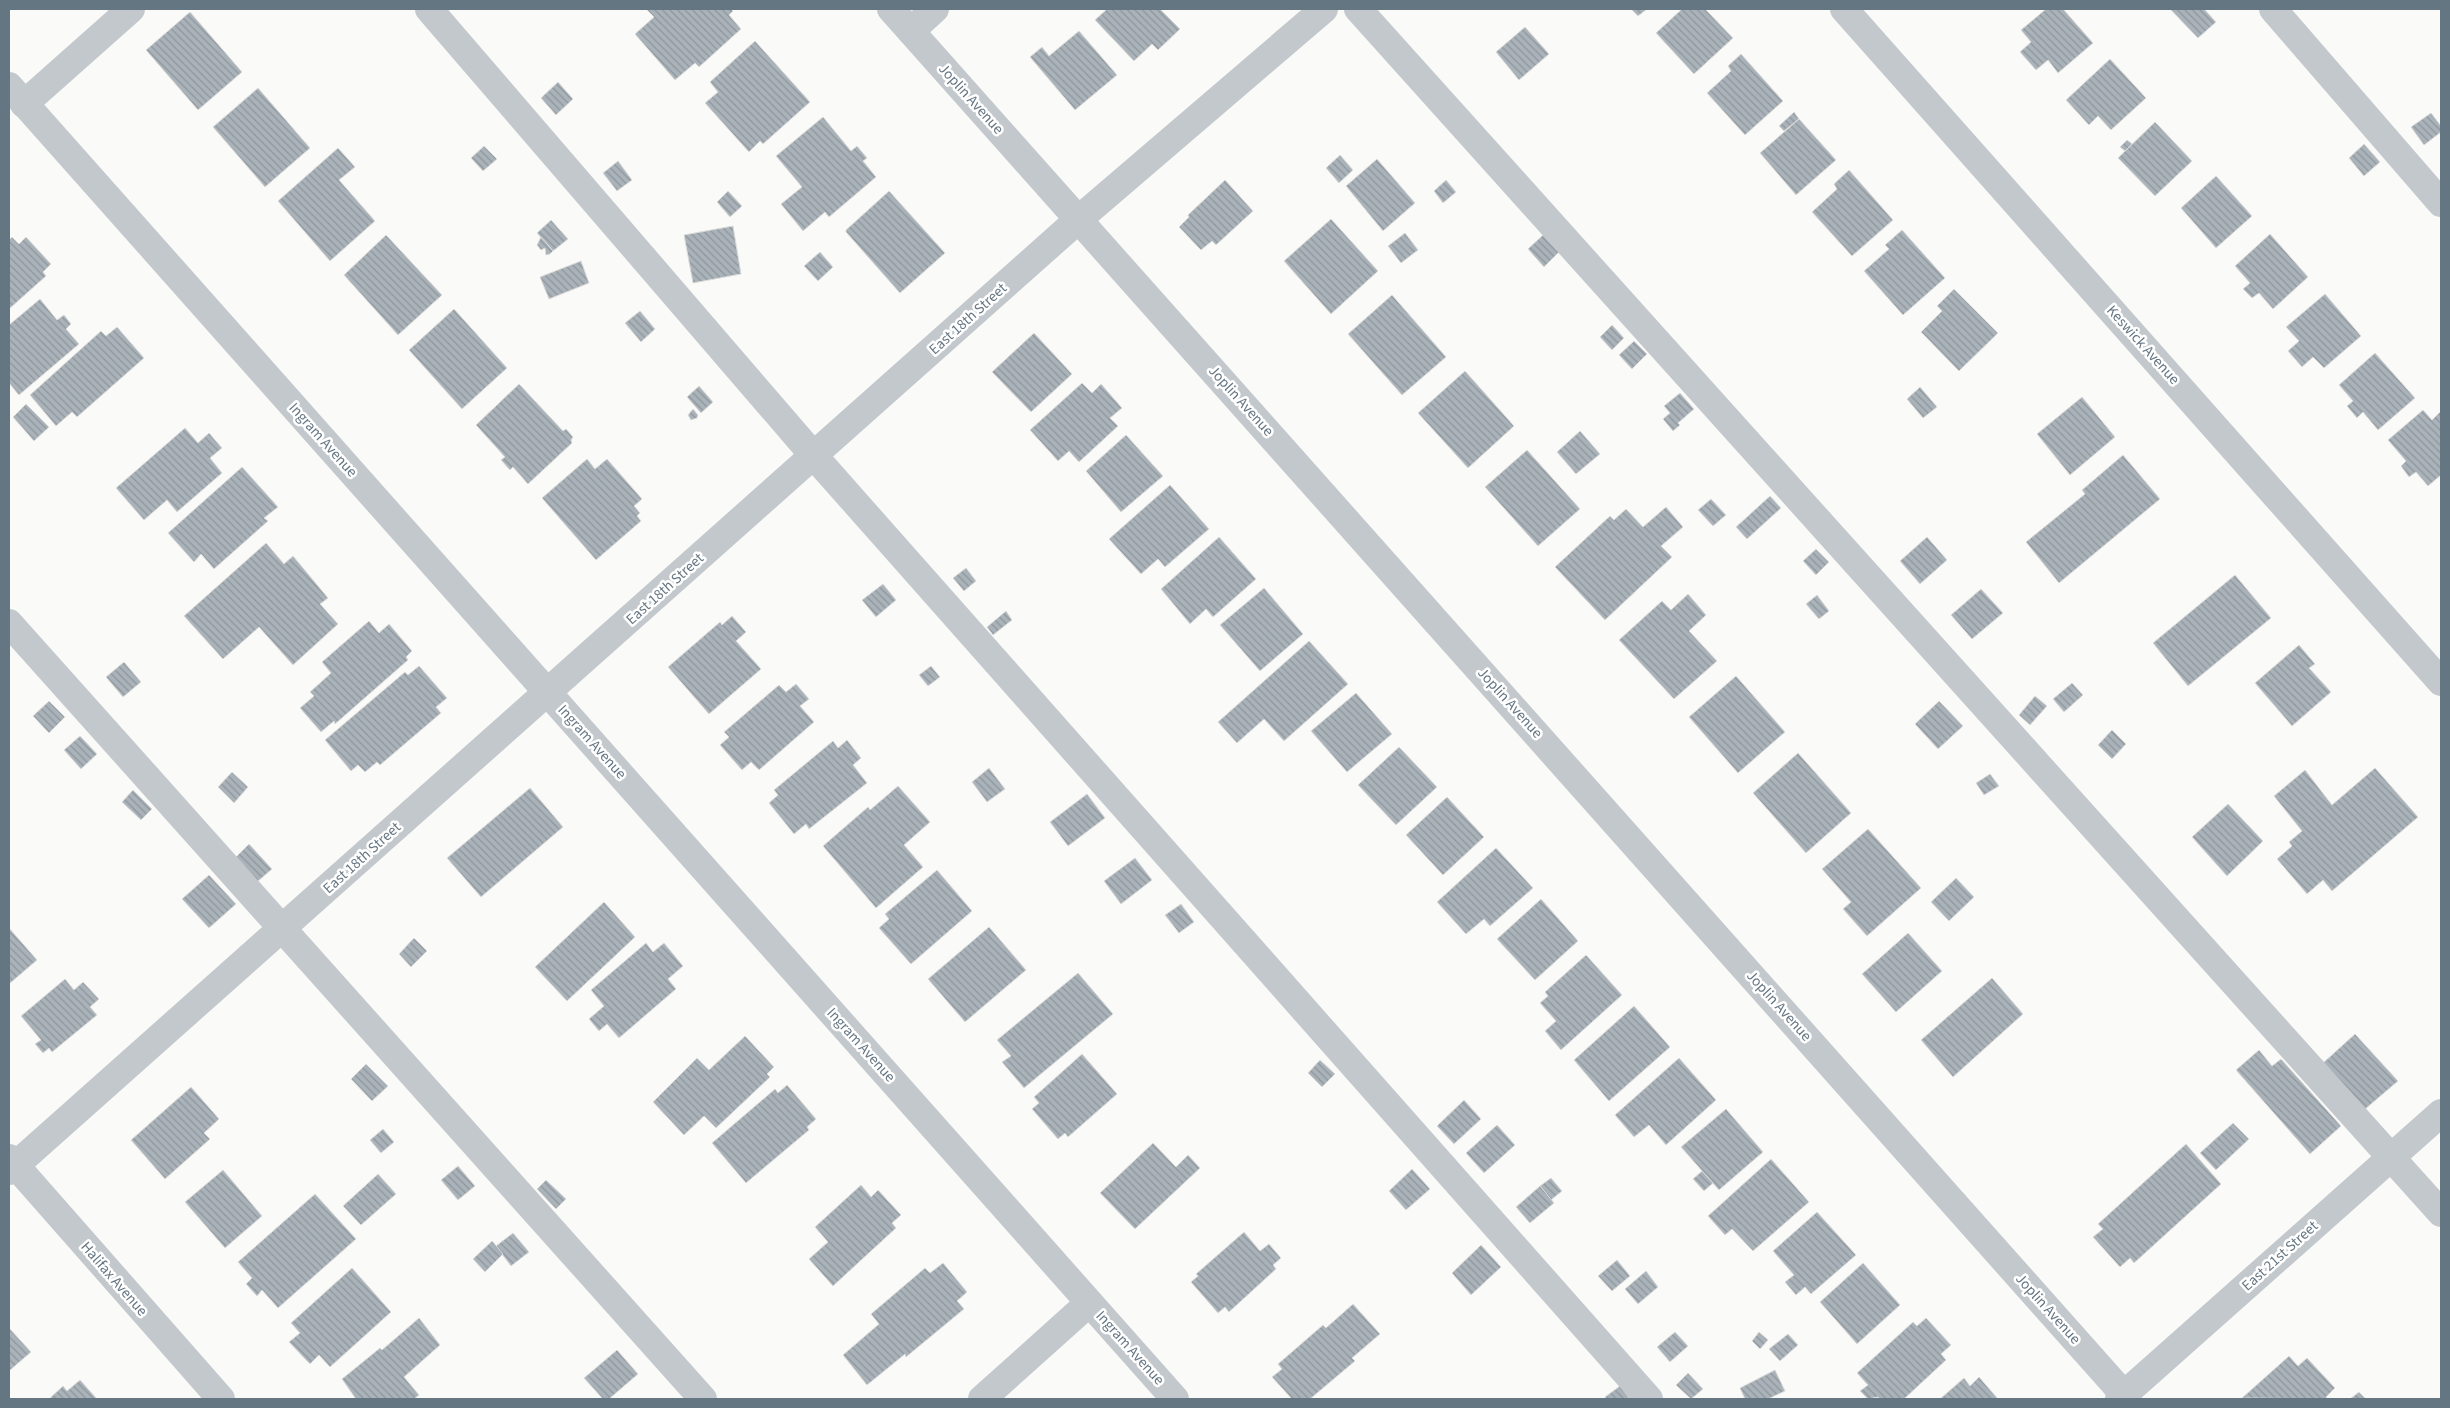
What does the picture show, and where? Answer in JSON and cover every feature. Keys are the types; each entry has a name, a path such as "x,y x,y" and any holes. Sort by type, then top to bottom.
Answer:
{"street":[{"path":"16,95 131,9"},
{"path":"429,9 814,456 1649,1399"},
{"name":"Joplin Avenue","path":"891,9 2124,1398"},
{"path":"911,31 935,9"},
{"name":"East 18th Street","path":"11,1165 281,930 1079,219 1324,9"},
{"path":"1358,9 2441,1213"},
{"name":"Keswick Avenue","path":"1844,9 2441,682"},
{"path":"2273,9 2441,203"},
{"name":"Ingram Avenue","path":"16,95 1175,1399"},
{"path":"9,623 281,930 703,1399"},
{"name":"East 21st Street","path":"2124,1398 2441,1113"},
{"name":"Halifax Avenue","path":"11,1165 220,1399"},
{"path":"982,1399 1090,1303"}],"building":[{"path":"646,9 731,9 733,11 729,15 741,29 699,67 695,63 675,80 635,34 654,17"},
{"path":"1107,9 1160,9 1180,29 1158,50 1152,44 1134,61 1095,20"},
{"path":"1631,9 1647,9 1638,16"},
{"path":"1682,9 1705,9 1733,38 1694,74 1656,33"},
{"path":"2046,9 2063,9 2093,43 2058,73 2048,60 2036,70 2020,52 2031,42 2021,30"},
{"path":"2170,9 2204,9 2216,22 2198,38"},
{"path":"190,12 242,72 198,110 146,50"},
{"path":"1525,27 1549,54 1519,80 1496,52"},
{"path":"1079,31 1117,75 1075,110 1030,57 1042,47 1049,56"},
{"path":"755,41 810,102 763,144 760,141 749,152 705,103 718,92 710,82"},
{"path":"1741,54 1783,101 1745,135 1707,93 1731,71 1728,66"},
{"path":"2110,59 2146,98 2111,130 2098,116 2089,125 2066,100"},
{"path":"558,82 573,99 556,115 541,98"},
{"path":"258,88 310,148 265,187 213,127"},
{"path":"1794,112 1799,119 1784,131 1779,126"},
{"path":"2431,113 2441,126 2441,132 2424,145 2411,127"},
{"path":"823,117 851,151 857,146 867,158 863,161 876,177 829,217 825,212 803,231 781,204 802,187 776,156"},
{"path":"1799,119 1836,160 1796,195 1760,153"},
{"path":"2155,122 2192,161 2155,196 2118,158"},
{"path":"2127,140 2132,144 2125,151 2120,147"},
{"path":"2364,144 2380,162 2364,176 2349,158"},
{"path":"484,146 497,159 483,171 471,158"},
{"path":"338,148 355,167 339,180 375,221 330,261 278,201"},
{"path":"1340,155 1353,170 1339,183 1326,168"},
{"path":"1377,159 1415,203 1383,231 1346,186"},
{"path":"618,161 632,180 617,191 603,173"},
{"path":"1849,170 1893,220 1852,256 1812,212 1837,189 1834,184"},
{"path":"2216,176 2252,216 2216,248 2181,208"},
{"path":"1225,180 1253,211 1216,245 1212,241 1201,250 1179,227 1189,217 1188,215"},
{"path":"1446,180 1456,192 1443,203 1434,191"},
{"path":"728,191 742,206 730,217 717,202"},
{"path":"889,191 945,253 900,293 846,232"},
{"path":"1331,219 1378,271 1331,314 1284,261"},
{"path":"551,220 568,239 553,251 537,233"},
{"path":"733,226 741,274 693,283 684,235"},
{"path":"1902,230 1945,278 1903,315 1864,271 1889,249 1885,245"},
{"path":"1405,233 1418,250 1401,263 1388,246"},
{"path":"2270,234 2308,277 2273,309 2259,293 2252,298 2243,289 2250,283 2235,266"},
{"path":"386,235 442,295 398,335 344,275"},
{"path":"1543,235 1559,252 1544,267 1528,249"},
{"path":"12,237 19,244 26,237 51,264 43,272 46,276 9,309 9,240"},
{"path":"541,237 553,251 550,254 546,255 545,248 541,250 537,245"},
{"path":"820,252 833,267 818,281 804,266"},
{"path":"581,261 589,283 549,299 540,277"},
{"path":"1954,289 1998,333 1959,371 1921,332 1942,311 1937,306"},
{"path":"2325,294 2361,336 2324,368 2313,357 2302,367 2288,351 2299,341 2286,327"},
{"path":"1392,295 1446,357 1402,395 1348,334"},
{"path":"40,299 57,320 64,315 71,324 66,329 79,344 19,395 9,383 9,325"},
{"path":"454,309 507,368 462,409 409,350"},
{"path":"640,311 655,329 641,342 625,323"},
{"path":"1612,325 1624,338 1612,350 1600,337"},
{"path":"117,327 144,358 77,417 72,412 56,426 30,395 101,331 106,336"},
{"path":"1034,333 1072,374 1031,412 992,372"},
{"path":"1634,341 1647,354 1632,369 1619,355"},
{"path":"2375,353 2415,398 2378,430 2363,412 2357,418 2347,406 2353,401 2339,385"},
{"path":"1465,371 1514,426 1468,468 1418,413"},
{"path":"1082,383 1092,393 1101,384 1122,408 1110,418 1118,426 1079,462 1069,451 1058,461 1030,430"},
{"path":"519,384 563,431 566,429 573,437 572,443 528,484 513,467 510,470 501,460 505,457 476,425"},
{"path":"699,386 713,402 701,413 687,397"},
{"path":"1920,387 1937,407 1923,418 1907,399"},
{"path":"1680,393 1694,409 1678,423 1680,425 1673,431 1663,419 1670,413 1664,406"},
{"path":"2082,397 2115,437 2070,475 2037,434"},
{"path":"26,404 49,427 34,441 13,417"},
{"path":"693,409 698,415 697,418 691,420 688,415"},
{"path":"2423,410 2432,420 2441,411 2441,475 2428,486 2416,472 2409,477 2401,466 2406,461 2388,440"},
{"path":"185,428 198,443 209,433 222,448 210,458 222,473 177,512 167,500 144,520 116,488"},
{"path":"1580,431 1600,454 1576,474 1557,452"},
{"path":"1126,435 1163,476 1121,512 1086,471"},
{"path":"1527,450 1580,509 1538,546 1485,487"},
{"path":"2123,455 2160,499 2059,583 2026,542 2085,494 2082,490"},
{"path":"587,459 595,469 607,459 642,499 634,506 640,513 637,516 641,521 596,560 542,498"},
{"path":"242,467 278,507 264,518 268,521 214,569 201,554 194,562 168,533"},
{"path":"1170,485 1209,529 1165,567 1158,559 1141,574 1109,539"},
{"path":"1770,496 1781,508 1747,539 1736,527"},
{"path":"1711,499 1726,515 1713,526 1698,510"},
{"path":"1666,507 1683,527 1661,546 1672,557 1605,620 1555,567 1610,516 1614,520 1626,509 1643,527"},
{"path":"1219,537 1256,579 1213,617 1206,609 1190,624 1161,589"},
{"path":"1927,537 1947,560 1920,584 1900,561"},
{"path":"266,543 284,564 293,556 328,598 320,604 338,624 293,665 259,627 223,659 184,616"},
{"path":"1816,549 1829,562 1816,575 1803,561"},
{"path":"966,568 976,581 964,591 953,578"},
{"path":"2235,575 2271,618 2188,686 2153,643"},
{"path":"883,584 896,600 876,617 862,600"},
{"path":"1264,588 1303,634 1260,671 1220,625"},
{"path":"1981,589 2003,613 1972,639 1951,615"},
{"path":"1688,594 1706,615 1689,631 1717,661 1674,699 1619,640 1662,601 1671,610"},
{"path":"1817,595 1829,611 1819,619 1806,604"},
{"path":"1006,611 1012,620 993,635 987,627"},
{"path":"732,616 746,632 736,641 761,669 709,714 668,667 720,622 722,625"},
{"path":"369,621 379,633 389,624 412,651 406,657 408,660 335,724 334,721 321,732 300,708 314,696 310,692 331,673 322,662"},
{"path":"1309,641 1348,684 1284,741 1264,719 1237,743 1218,722"},
{"path":"2299,645 2315,664 2309,668 2331,692 2292,726 2255,683"},
{"path":"124,662 141,682 123,697 106,677"},
{"path":"419,666 447,698 436,707 441,713 380,765 377,762 365,772 358,765 351,771 325,740 405,672 408,675"},
{"path":"931,666 940,677 928,686 919,675"},
{"path":"1736,676 1785,732 1738,773 1689,717"},
{"path":"2072,683 2083,695 2064,712 2053,699"},
{"path":"796,684 809,699 800,706 814,722 759,770 751,762 742,770 720,745 729,737 724,732 779,685 786,692"},
{"path":"1356,693 1392,734 1347,772 1311,731"},
{"path":"2035,696 2047,706 2030,725 2019,715"},
{"path":"49,701 65,717 49,733 33,716"},
{"path":"1939,701 1963,726 1938,749 1915,724"},
{"path":"2112,730 2126,744 2112,759 2098,745"},
{"path":"80,736 97,754 81,769 64,750"},
{"path":"847,740 861,758 853,765 867,783 809,829 806,824 794,834 769,803 778,795 774,790 833,741 838,748"},
{"path":"1399,747 1437,787 1396,825 1358,785"},
{"path":"1798,753 1851,813 1806,853 1753,793"},
{"path":"989,768 1005,789 987,802 972,782"},
{"path":"2375,768 2418,817 2332,891 2323,880 2307,894 2277,859 2292,846 2289,842 2302,831 2274,796 2305,770 2332,805"},
{"path":"232,772 248,787 234,803 218,787"},
{"path":"1990,774 1999,786 1984,795 1976,783"},
{"path":"898,786 930,822 904,845 923,867 876,908 823,846 868,807 870,810"},
{"path":"530,788 563,827 481,897 447,858"},
{"path":"133,790 152,809 141,820 122,802"},
{"path":"1087,794 1105,818 1068,846 1050,822"},
{"path":"1447,797 1484,837 1443,875 1406,835"},
{"path":"2228,804 2263,841 2227,876 2192,837"},
{"path":"1868,829 1921,888 1867,936 1843,909 1851,902 1822,869"},
{"path":"249,844 272,869 257,882 235,858"},
{"path":"1496,848 1533,888 1490,926 1484,919 1466,934 1437,902"},
{"path":"1135,858 1152,880 1121,904 1104,881"},
{"path":"937,870 972,911 911,964 879,928 889,919 885,914"},
{"path":"209,875 236,904 209,928 182,899"},
{"path":"1956,878 1974,897 1949,921 1931,902"},
{"path":"1541,899 1578,941 1535,980 1497,939"},
{"path":"604,902 635,937 567,1001 535,967"},
{"path":"1181,904 1194,922 1179,933 1165,915"},
{"path":"989,927 1026,970 965,1022 928,979"},
{"path":"9,928 37,960 9,984"},
{"path":"1908,933 1942,971 1896,1012 1862,974"},
{"path":"414,938 427,951 411,967 399,954"},
{"path":"646,943 653,952 664,943 683,966 668,979 676,989 619,1038 607,1024 599,1031 589,1019 604,1006 591,990"},
{"path":"1586,955 1622,995 1561,1050 1545,1031 1556,1021 1540,1003 1548,996 1545,992"},
{"path":"1078,973 1113,1014 1024,1088 1002,1062 1011,1056 997,1040"},
{"path":"1992,978 2023,1014 1953,1077 1921,1040"},
{"path":"65,979 74,990 83,982 99,999 90,1007 97,1015 52,1052 49,1048 43,1053 35,1044 41,1040 21,1016"},
{"path":"1634,1006 1670,1047 1609,1101 1574,1060"},
{"path":"2355,1034 2398,1081 2364,1110 2323,1063"},
{"path":"745,1036 774,1067 767,1074 770,1077 716,1128 704,1116 684,1135 653,1102 697,1058 709,1070"},
{"path":"2259,1050 2272,1066 2281,1059 2341,1126 2310,1154 2236,1070"},
{"path":"1082,1054 1117,1094 1068,1137 1065,1133 1058,1139 1032,1109 1039,1103 1034,1097"},
{"path":"1679,1058 1716,1100 1666,1145 1649,1125 1634,1137 1615,1115"},
{"path":"1320,1060 1335,1074 1322,1087 1308,1073"},
{"path":"366,1064 388,1086 372,1101 351,1079"},
{"path":"787,1085 816,1119 807,1127 809,1130 746,1183 712,1143 775,1089 778,1093"},
{"path":"191,1087 219,1119 204,1133 210,1139 165,1179 131,1140"},
{"path":"1464,1100 1481,1119 1454,1144 1437,1126"},
{"path":"1726,1109 1763,1152 1719,1190 1681,1147"},
{"path":"2233,1123 2249,1139 2216,1170 2200,1153"},
{"path":"1497,1125 1515,1145 1484,1173 1466,1153"},
{"path":"383,1129 394,1142 381,1153 370,1140"},
{"path":"1153,1143 1176,1167 1188,1155 1200,1168 1135,1229 1100,1193"},
{"path":"2186,1144 2221,1184 2134,1263 2130,1258 2120,1267 2093,1237 2103,1229 2098,1224"},
{"path":"1771,1159 1809,1202 1753,1251 1732,1229 1725,1235 1708,1216"},
{"path":"458,1166 475,1186 458,1200 441,1180"},
{"path":"1412,1169 1430,1189 1406,1210 1389,1191"},
{"path":"223,1170 262,1216 225,1248 185,1202"},
{"path":"1702,1171 1713,1183 1704,1191 1693,1179"},
{"path":"378,1174 396,1194 361,1225 343,1206"},
{"path":"1551,1178 1562,1191 1551,1200 1540,1186"},
{"path":"546,1180 566,1199 556,1209 537,1189"},
{"path":"861,1185 871,1197 878,1190 901,1215 892,1223 896,1228 833,1286 809,1259 828,1242 815,1227"},
{"path":"1540,1186 1554,1203 1530,1223 1516,1207"},
{"path":"315,1194 356,1239 278,1308 262,1290 257,1296 246,1284 252,1278 238,1262"},
{"path":"1817,1212 1856,1255 1811,1294 1805,1287 1796,1295 1785,1282 1794,1275 1773,1251"},
{"path":"1244,1232 1260,1251 1269,1244 1281,1258 1273,1265 1276,1269 1229,1312 1225,1307 1218,1313 1191,1282 1198,1276 1196,1274"},
{"path":"513,1233 529,1252 511,1266 496,1246"},
{"path":"492,1241 503,1254 485,1272 473,1259"},
{"path":"1481,1245 1501,1267 1471,1295 1452,1273"},
{"path":"1617,1260 1630,1276 1612,1291 1598,1276"},
{"path":"943,1263 967,1292 957,1301 964,1309 906,1357 905,1354 867,1385 843,1355 879,1324 871,1314 925,1268 930,1273"},
{"path":"1863,1263 1900,1305 1857,1344 1820,1302"},
{"path":"352,1268 391,1312 330,1367 319,1355 310,1364 289,1342 300,1333 291,1323"},
{"path":"1646,1271 1658,1287 1638,1304 1625,1289"},
{"path":"1353,1304 1380,1334 1352,1358 1355,1361 1310,1399 1292,1399 1272,1377 1282,1369 1278,1364 1323,1325 1326,1328"},
{"path":"419,1318 440,1345 404,1377 419,1395 414,1399 356,1399 342,1379 380,1348 382,1350"},
{"path":"1926,1318 1951,1345 1941,1354 1946,1360 1904,1399 1880,1399 1878,1397 1868,1399 1860,1391 1868,1385 1857,1373 1913,1322 1917,1326"},
{"path":"9,1328 31,1352 9,1371"},
{"path":"1675,1332 1688,1346 1670,1362 1657,1347"},
{"path":"1759,1332 1768,1340 1760,1349 1752,1341"},
{"path":"1788,1334 1798,1345 1780,1361 1769,1349"},
{"path":"617,1350 638,1374 609,1399 603,1399 584,1378"},
{"path":"2289,1356 2298,1366 2307,1358 2335,1388 2326,1397 2328,1399 2242,1398"},
{"path":"1775,1370 1785,1391 1768,1399 1745,1399 1740,1388"},
{"path":"1688,1373 1703,1389 1691,1399 1676,1385"},
{"path":"1979,1377 1998,1399 1940,1399 1964,1378 1970,1386"},
{"path":"80,1380 97,1399 49,1399 63,1386 67,1391"},
{"path":"1620,1386 1630,1399 1606,1399 1605,1397"},
{"path":"2359,1392 2366,1399 2350,1399"}]}
